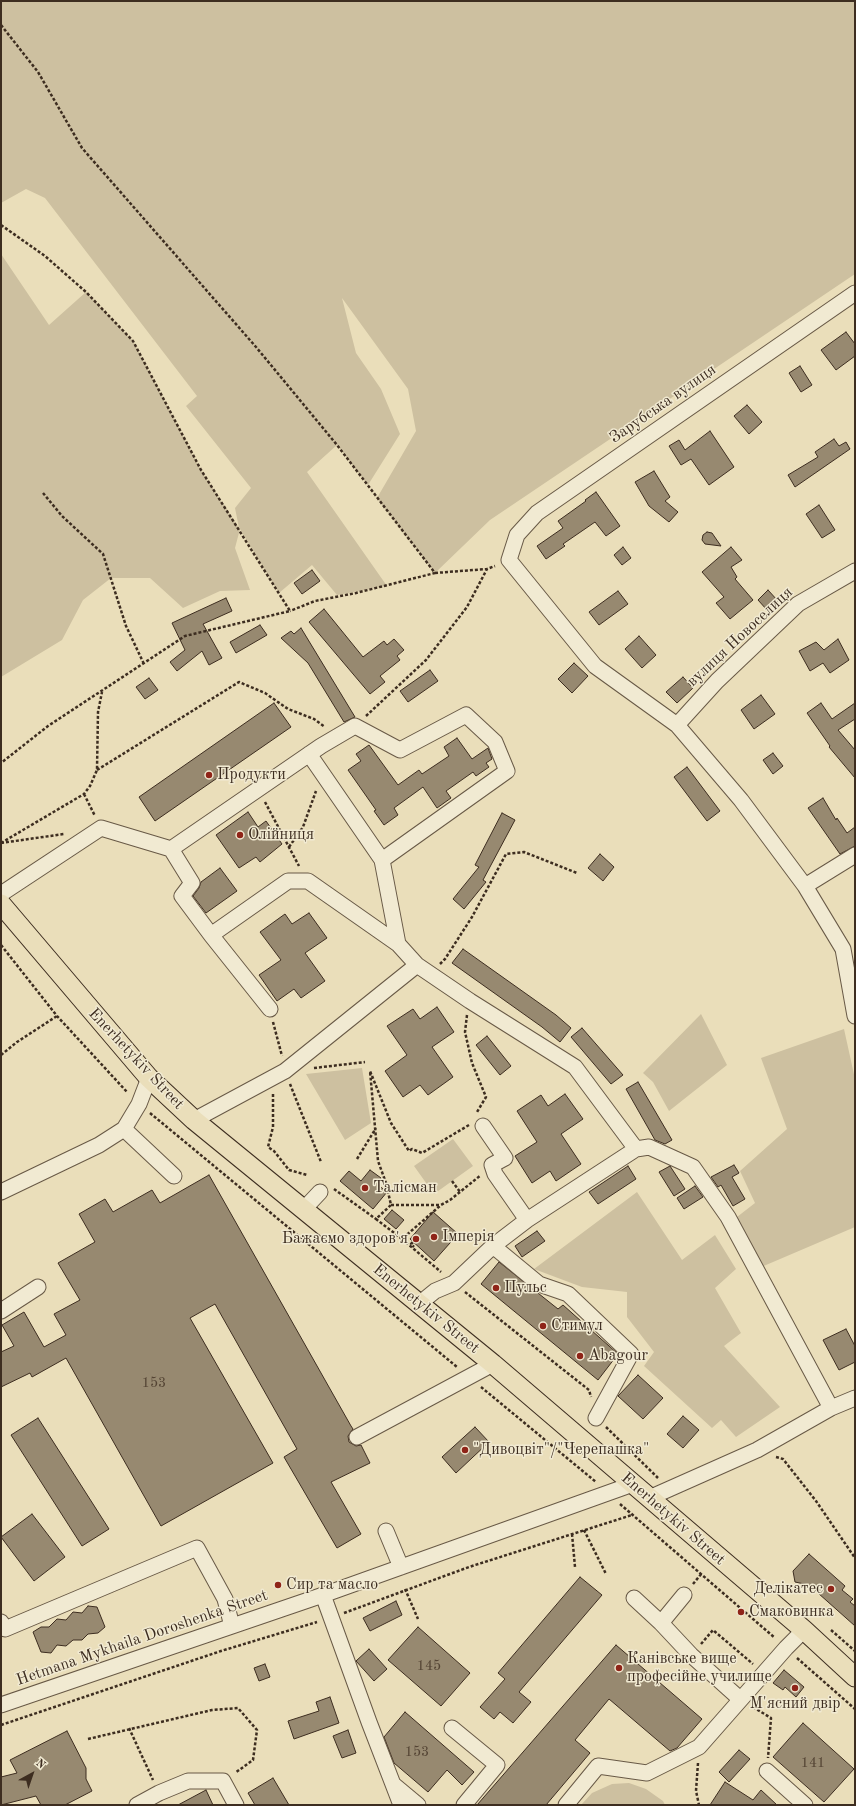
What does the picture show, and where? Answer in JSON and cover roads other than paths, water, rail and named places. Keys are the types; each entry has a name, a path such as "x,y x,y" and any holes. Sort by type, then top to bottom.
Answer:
{"main road":[{"name":"Enerhetykiv Street","path":"1,904 149,1078 194,1120 494,1364 804,1630 855,1677"}],"street":[{"name":"Зарубська вулиця","path":"677,725 595,666 510,560 517,535 537,513 855,293"},
{"name":"вулиця Новоселиця","path":"677,725 716,681 798,604 855,571"},
{"path":"171,849 309,754 355,726 400,750 466,715 495,742 507,771 382,860"},
{"path":"677,725 741,800 805,886 843,949 855,1016"},
{"path":"309,754 382,860 398,944"},
{"path":"1,894 101,828 171,849 192,883 182,896 270,1009"},
{"path":"805,886 855,855"},
{"path":"211,935 288,881 308,881 398,944 423,969 470,1001 575,1066 636,1149"},
{"path":"194,1120 285,1070 423,969"},
{"path":"1,1192 99,1145 124,1129 139,1104 149,1078"},
{"path":"475,1123 505,1158 492,1165 495,1174 527,1220"},
{"path":"124,1129 174,1176"},
{"path":"419,1304 435,1291 454,1283 493,1246 527,1220 636,1149 649,1147 693,1167 728,1217 831,1408"},
{"path":"304,1209 327,1190"},
{"path":"493,1246 539,1284 568,1294 631,1354 596,1418"},
{"path":"1,1311 38,1288"},
{"path":"357,1437 441,1394 469,1376 494,1364"},
{"path":"649,1498 757,1450 831,1408 855,1398"},
{"name":"Hetmana Mykhaila Doroshenka Street","path":"1,1705 323,1595 610,1494 633,1484"},
{"path":"386,1531 401,1567"},
{"path":"1,1622 5,1629 197,1548 225,1599 232,1626"},
{"path":"661,1623 684,1594"},
{"path":"323,1595 401,1805"},
{"path":"634,1598 692,1655 740,1699"},
{"path":"566,1805 598,1766 647,1774 699,1747 740,1699 804,1630"},
{"path":"452,1728 497,1765 464,1805"},
{"path":"767,1771 805,1805"},
{"path":"137,1805 159,1793 188,1781 223,1781 236,1805"},
{"path":"394,1784 418,1805"}],"place":[{"name":"Продукти","path":"209,775"},
{"name":"Олійниця","path":"240,835"},
{"name":"Талісман","path":"365,1188"},
{"name":"Імперія","path":"434,1237"},
{"name":"Бажаємо здоров'я","path":"416,1239"},
{"name":"Пульс","path":"496,1288"},
{"name":"Стимул","path":"543,1326"},
{"name":"Abagour","path":"580,1356"},
{"name":"\"Дивоцвіт\"/\"Черепашка\"","path":"465,1450"},
{"name":"Сир та масло","path":"278,1585"},
{"name":"Делікатес","path":"831,1589"},
{"name":"Смаковинка","path":"741,1612"},
{"name":"Канівське вище професійне училище","path":"619,1668"},
{"name":"М'ясний двір","path":"795,1688"}]}
